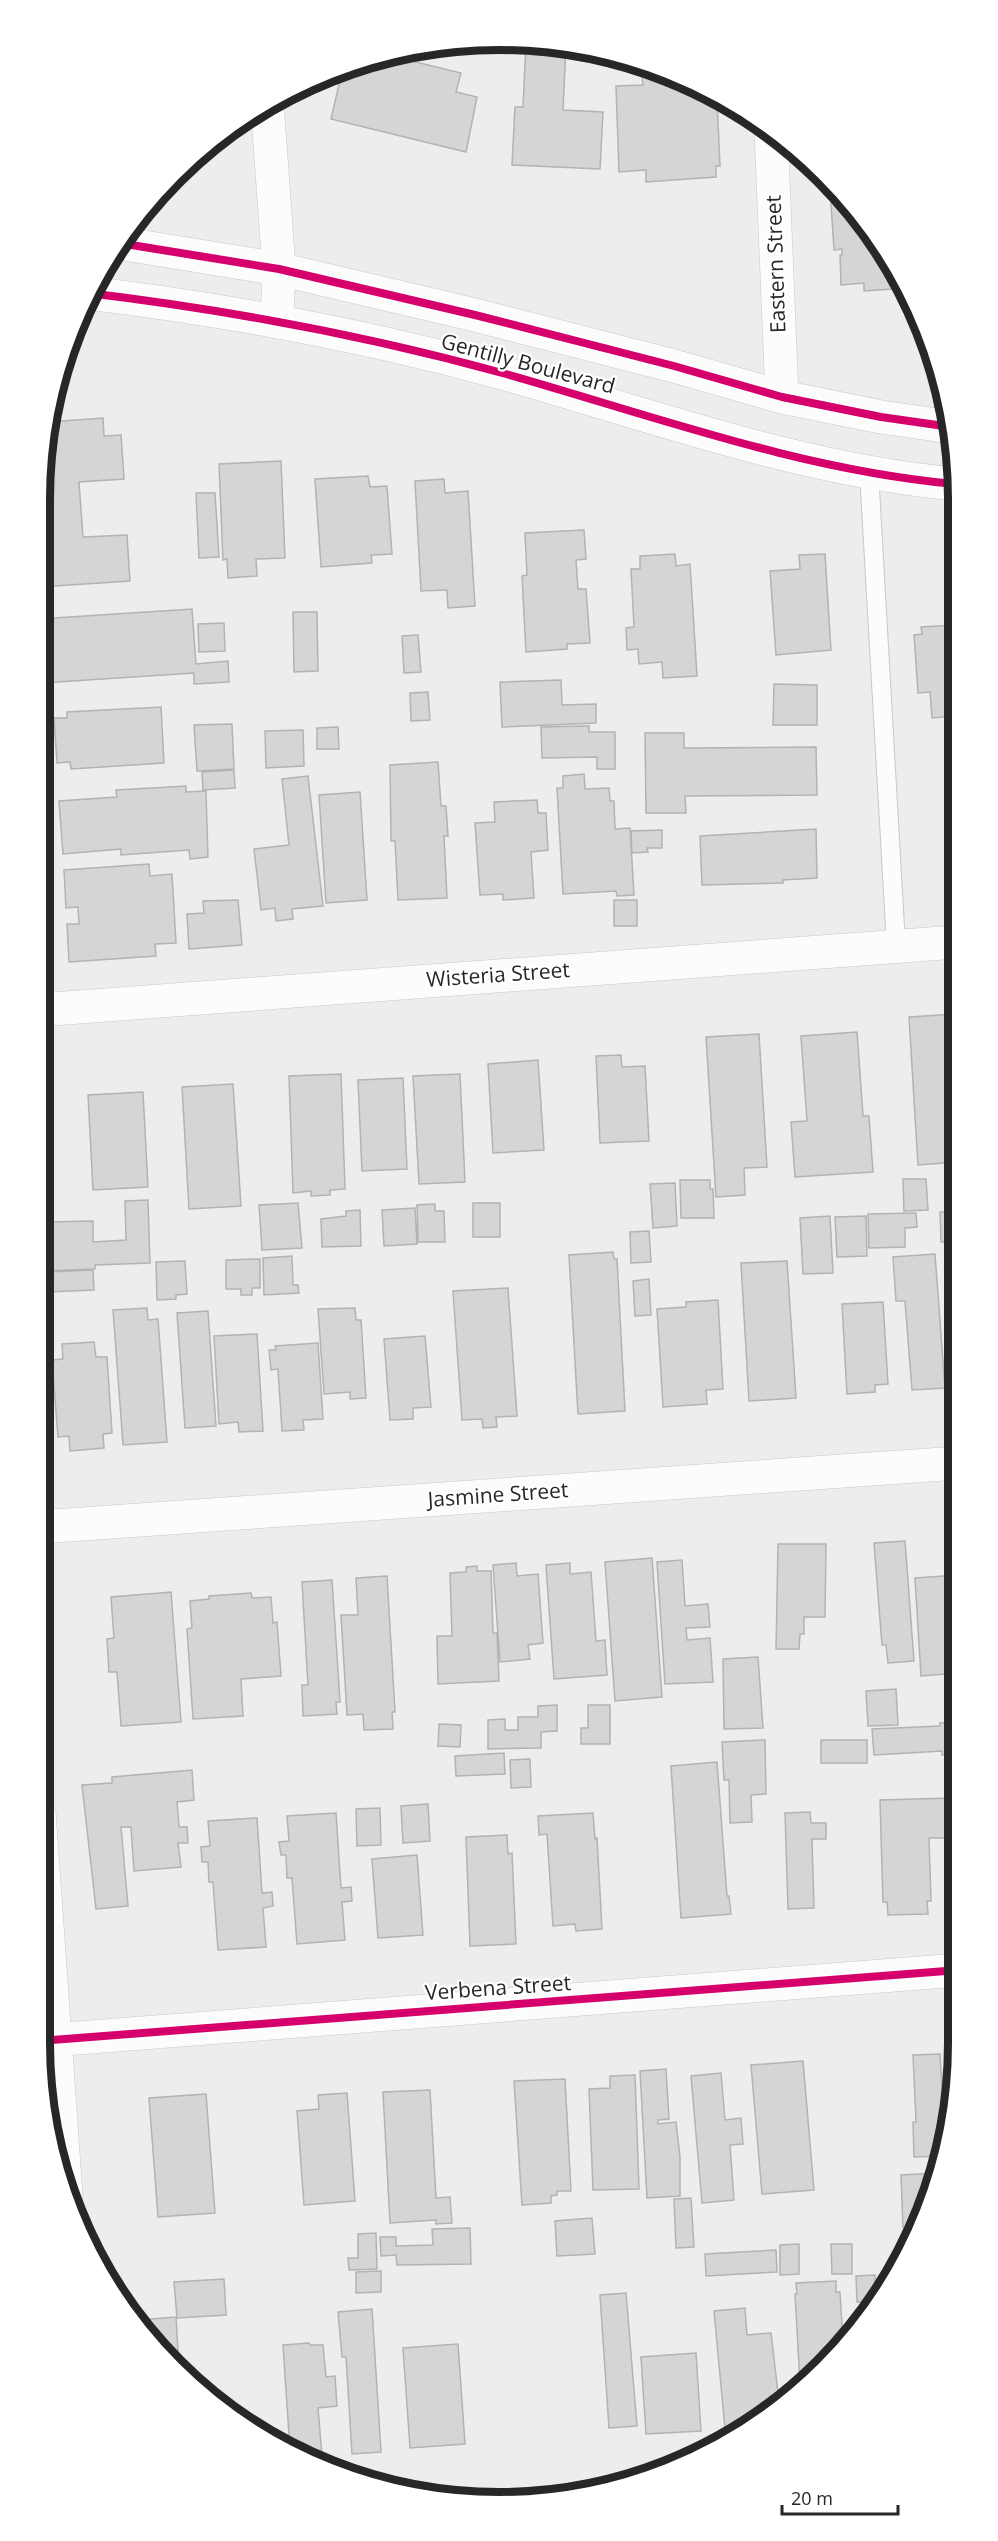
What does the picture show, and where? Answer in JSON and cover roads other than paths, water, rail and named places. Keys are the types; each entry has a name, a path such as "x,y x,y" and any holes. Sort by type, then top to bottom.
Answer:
{"street":[{"path":"268,114 279,269 277,322"},
{"name":"Eastern Street","path":"771,141 782,397"},
{"name":"Gentilly Boulevard","path":"128,244 279,269 475,315 674,366 782,397 881,417 943,426"},
{"name":"Gentilly Boulevard","path":"99,294 194,306 357,338 505,374 682,427 869,472 948,483"},
{"name":"Wisteria Street","path":"50,1009 948,942"},
{"name":"Jasmine Street","path":"50,1526 948,1464"},
{"name":"Verbena Street","path":"50,2041 948,1971"},
{"path":"50,2065 58,2130"}],"lane":[{"path":"869,472 896,945"}]}
